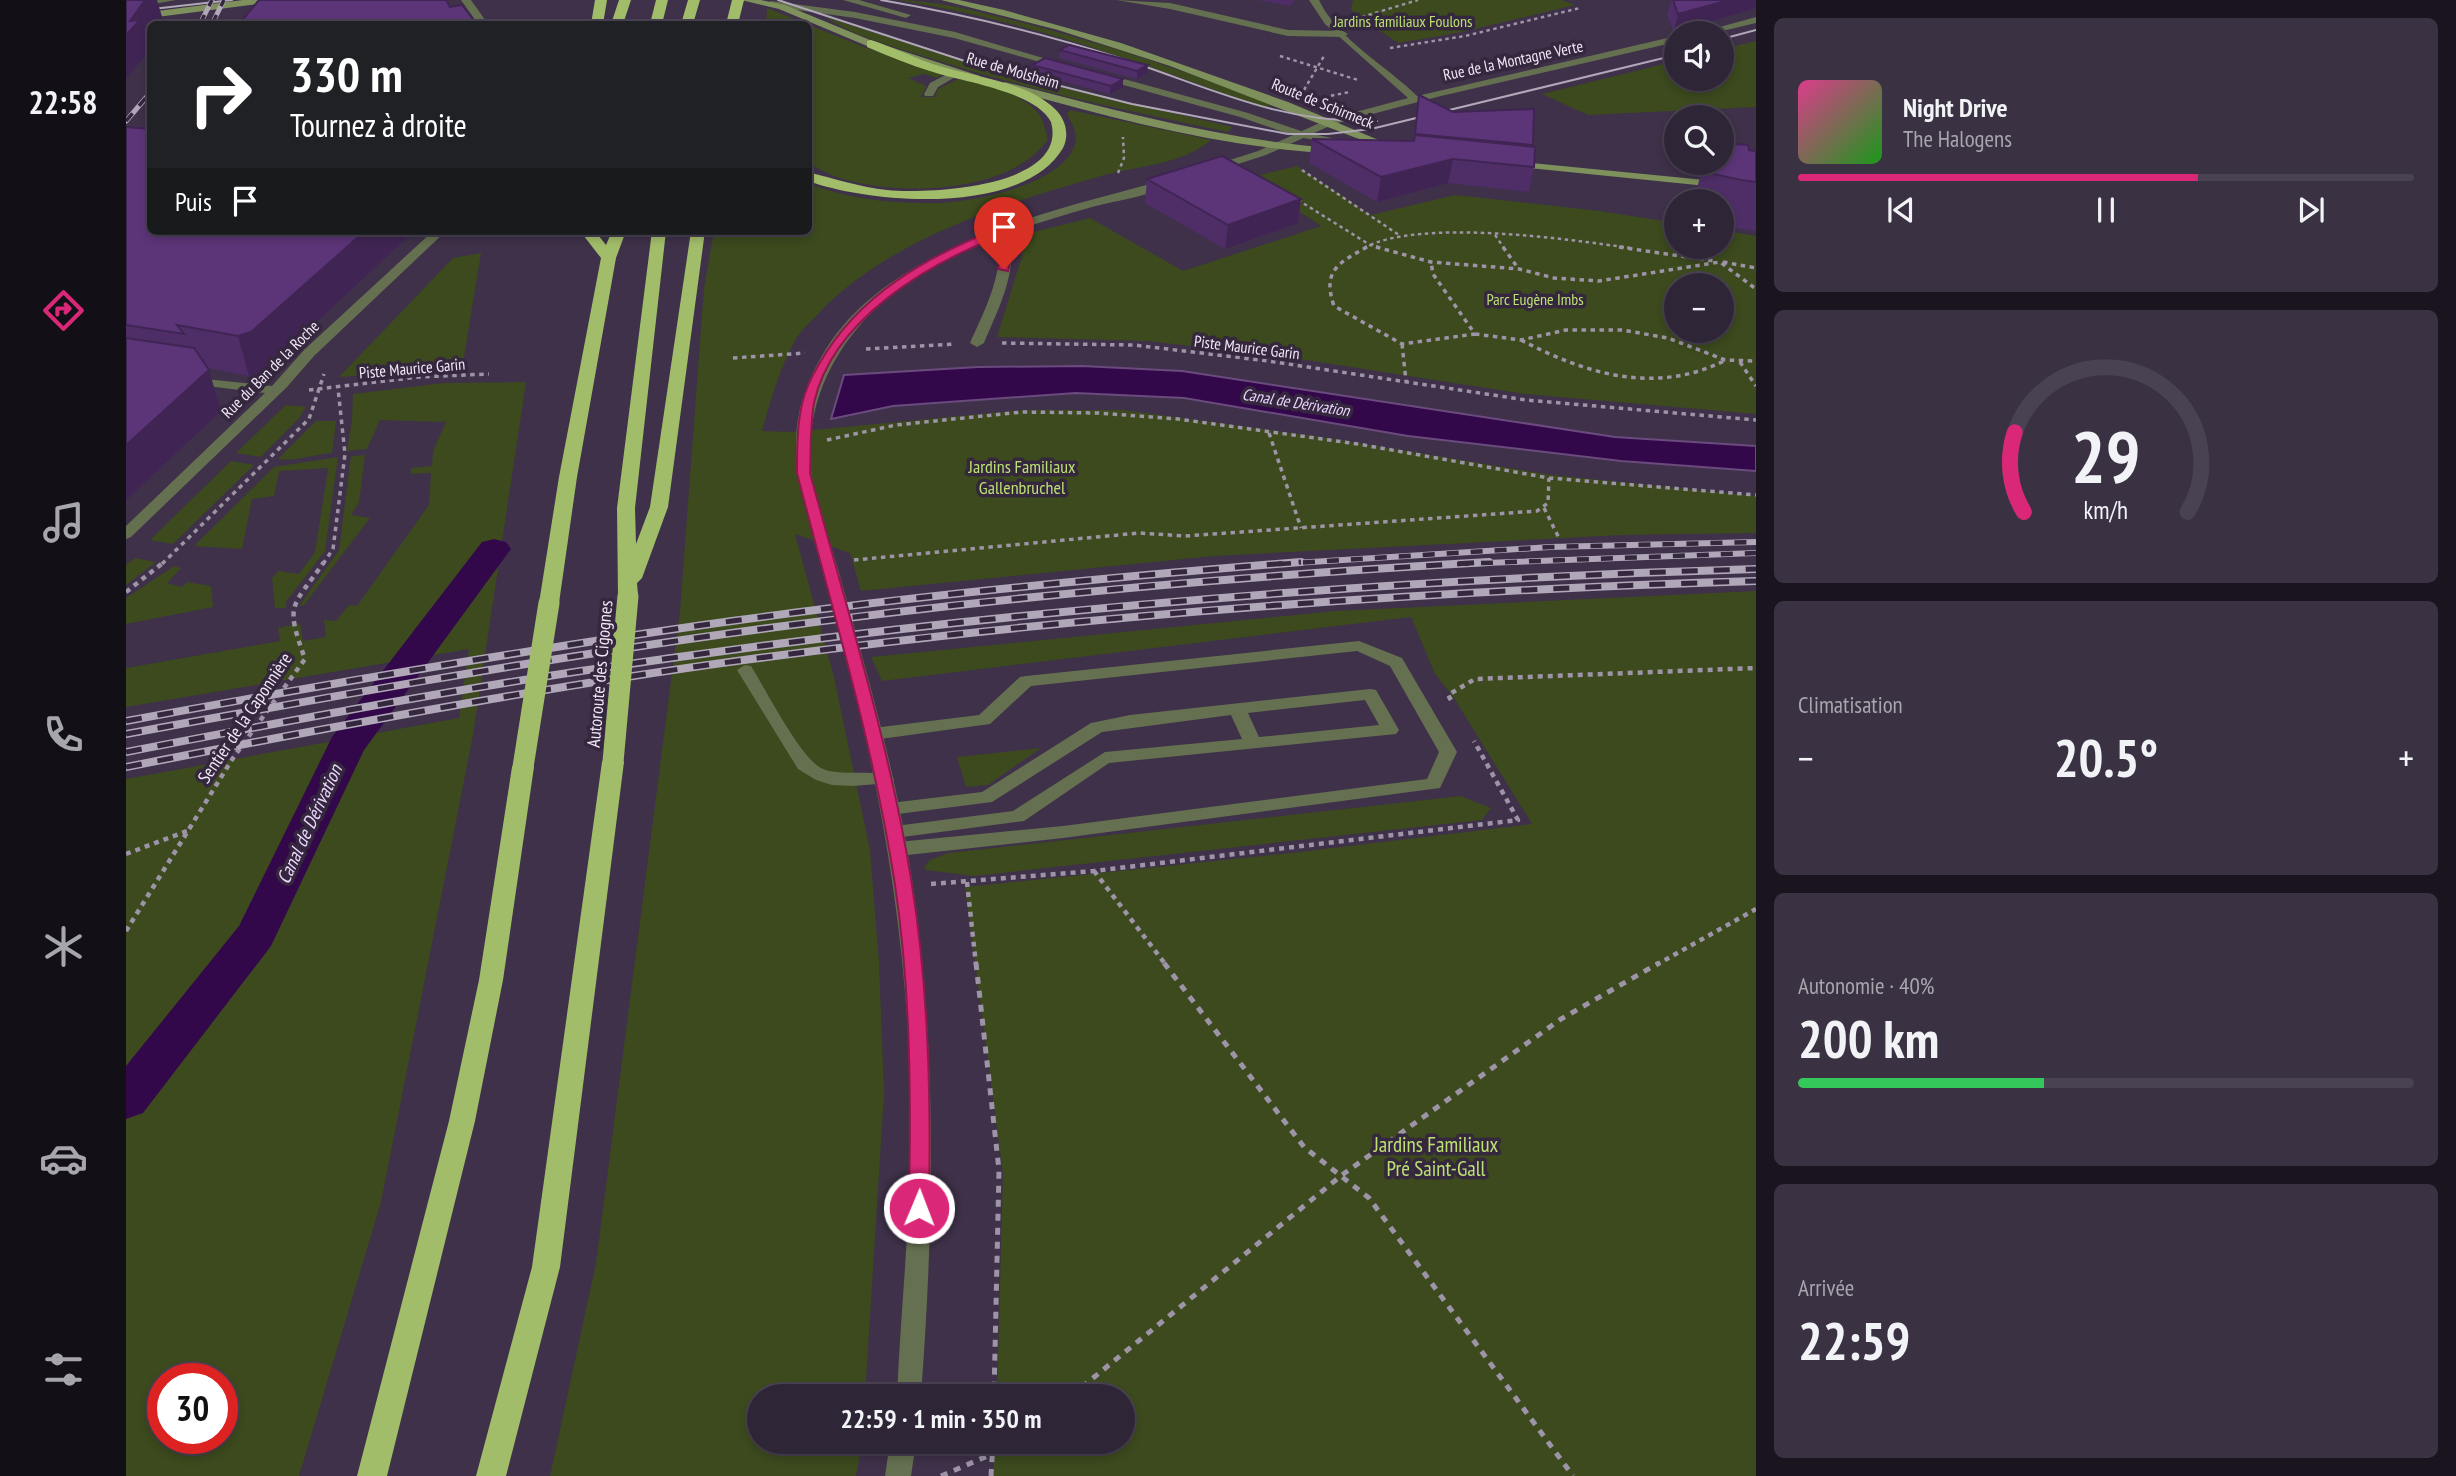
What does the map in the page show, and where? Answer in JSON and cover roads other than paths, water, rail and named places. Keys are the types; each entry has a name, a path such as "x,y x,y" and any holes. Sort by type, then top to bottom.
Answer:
{"highway":[{"path":"598,21 601,0"},
{"path":"618,21 625,0"},
{"path":"657,21 662,2"},
{"path":"688,21 693,4"},
{"path":"812,177 844,187 896,195 965,191 1021,177 1041,165 1057,148 1059,129 1051,112 1012,92 871,44"},
{"path":"590,235 609,258"},
{"path":"372,1476 463,1121 491,980 568,477 609,258 618,235"},
{"path":"628,593 626,508 659,235"},
{"path":"628,593 659,507 697,235"},
{"name":"Autoroute des Cigognes","path":"491,1476 546,1268 613,762 628,593"}],"main road":[{"path":"127,18 266,0"},
{"path":"746,0 771,4 871,44"},
{"name":"Route de Schirmeck","path":"946,0 1091,37 1191,68 1403,153"},
{"name":"Rue de Molsheim","path":"957,73 1271,150"},
{"name":"Route de Schirmeck","path":"1321,150 1403,153"},
{"path":"1505,163 1756,188"}],"street":[{"path":"127,18 130,6 171,0"},
{"path":"257,16 266,0"},
{"path":"466,0 481,21"},
{"path":"848,0 908,15 955,35"},
{"path":"1121,0 1170,6 1288,33 1336,31"},
{"path":"1314,0 1314,5 1336,31 1416,100"},
{"path":"771,4 855,15 955,35 1083,71"},
{"path":"1734,25 1756,20"},
{"name":"Rue de la Montagne Verte","path":"1271,150 1330,122 1664,42"},
{"path":"929,94 929,89 957,73"},
{"path":"1096,75 1244,115 1302,135 1403,153"},
{"path":"923,78 938,83"},
{"name":"Rue de la Montagne Verte","path":"1300,110 1334,116 1357,115"},
{"path":"1203,172 1271,150 1321,150"},
{"path":"910,1384 921,1114 915,979 897,841 884,779 804,473 808,401 831,351 868,307 899,284 968,244 1003,230 1178,179"},
{"path":"977,342 998,294 1009,244 1003,230"},
{"name":"Rue du Ban de la Roche","path":"126,534 275,390 318,344 436,235"},
{"path":"175,378 275,390"},
{"path":"873,734 984,720 1026,681 1359,646 1396,662 1448,752 1434,784 1063,832 897,841"},
{"path":"745,670 804,765 812,773 840,781 884,779"},
{"path":"890,809 986,798 1097,727 1370,694 1390,730 1105,758 1018,817 897,841"},
{"path":"1237,709 1253,744"},
{"path":"1097,727 1105,758"},
{"path":"898,1476 901,1454"}],"water":[{"path":"1082,366 1182,371 1615,437 1756,446 1756,471 1621,461 1408,436 1184,398 1076,393 893,406 831,419 844,375 978,367"}],"waterway":[{"name":"Canal de Dérivation","path":"126,1100 256,935 346,746 494,549"}],"tram line":[{"path":"126,12 232,0"},
{"path":"778,0 977,65 1132,104 1288,134 1328,134 1371,129 1664,58"},
{"path":"881,0 972,18 1061,40 1276,110 1341,120 1377,121"},
{"path":"1734,36 1756,30"}],"railway":[{"path":"202,21 212,0"},
{"path":"214,21 224,0"},
{"path":"126,121 147,96"},
{"path":"1279,564 1550,547 1756,542"},
{"path":"1458,564 1756,553"},
{"path":"126,721 428,668 732,621 1016,587 1301,562"},
{"path":"1458,564 1489,562"},
{"path":"126,734 504,668 827,620 1110,590 1458,564"},
{"path":"126,752 524,680 727,650 874,632 1167,602 1314,591 1461,581 1756,569"},
{"path":"126,767 512,696 666,671 870,644 1249,607 1502,591 1756,581"}],"park label":[{"name":"Jardins familiaux Foulons","path":"1403,21"},
{"name":"Parc Eugène Imbs","path":"1535,299"},
{"name":"Jardins Familiaux Gallenbruchel","path":"1022,477"},
{"name":"Jardins Familiaux Pré Saint-Gall","path":"1436,1157"}]}
